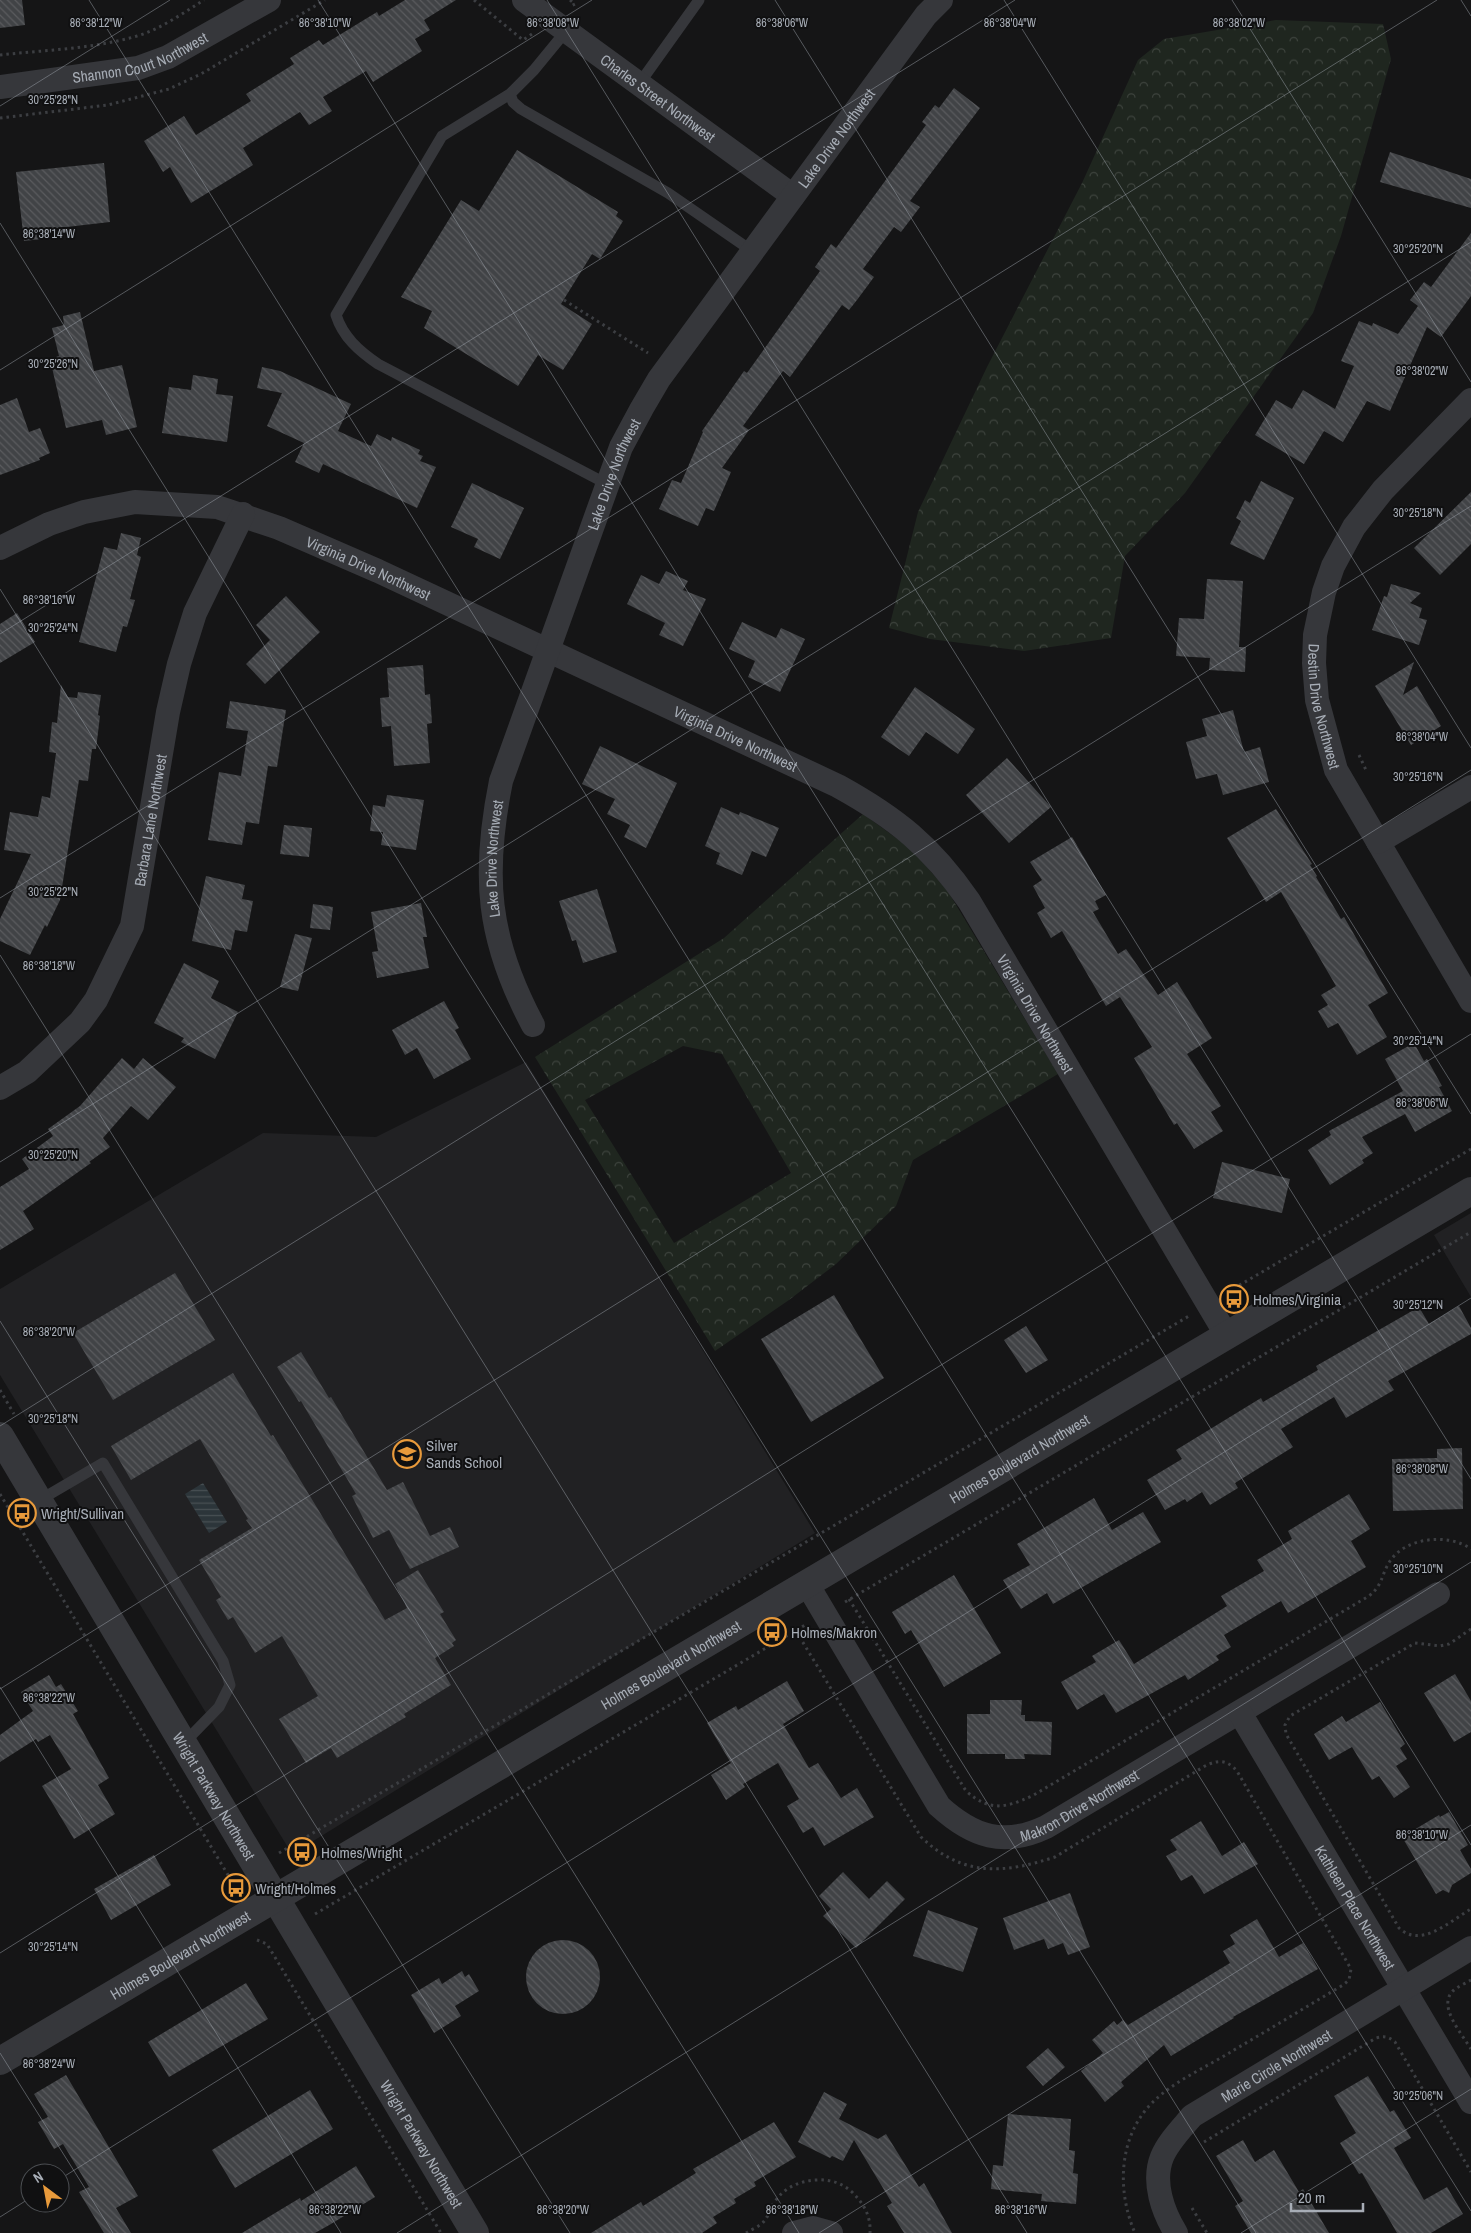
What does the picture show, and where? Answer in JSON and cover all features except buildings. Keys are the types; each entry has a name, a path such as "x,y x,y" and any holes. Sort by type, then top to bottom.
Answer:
{"street":[{"name":"Shannon Court Northwest","path":"0,86 138,68 168,57 270,0"},
{"name":"Charles Street Northwest","path":"524,0 793,196"},
{"name":"Lake Drive Northwest","path":"533,1025 520,1002 501,952 493,912 489,868 492,824 501,780 621,447 642,408 669,366 926,15 941,0"},
{"name":"Destin Drive Northwest","path":"1471,400 1383,490 1354,526 1333,566 1324,592 1315,635 1314,663 1317,700 1336,770 1471,1001"},
{"name":"Virginia Drive Northwest","path":"0,548 49,524 84,512 135,502 217,507 243,514 378,571 838,786 890,817 917,838 936,857 969,901 1227,1336"},
{"name":"Barbara Lane Northwest","path":"0,1088 27,1072 80,1022 96,1000 132,926 168,712 179,664 195,613 243,514"},
{"path":"1378,842 1471,787"},
{"name":"Holmes Boulevard Northwest","path":"0,2061 1471,1191"},
{"name":"Wright Parkway Northwest","path":"3,1450 38,1501 475,2233"},
{"name":"Makron Drive Northwest","path":"807,1584 940,1806 954,1819 985,1836 1008,1838 1035,1832 1046,1827 1438,1594"},
{"name":"Kathleen Place Northwest","path":"1240,1713 1471,2102"},
{"name":"Marie Circle Northwest","path":"1176,2233 1166,2218 1160,2196 1159,2174 1162,2158 1176,2135 1192,2116 1471,1948"},
{"path":"794,2233 813,2228 831,2233"}],"lane":[{"path":"639,84 698,0"},
{"path":"566,31 534,70 510,94 442,136 336,315 341,329 360,352 378,364 608,484"},
{"path":"510,94 513,102 521,109 668,193 752,251"},
{"path":"38,1501 103,1463 223,1661 230,1685 219,1707 183,1744"}],"path":[{"path":"0,55 106,43 138,36 160,26 204,0"},
{"path":"564,300 669,366"},
{"path":"1355,748 1366,770"},
{"path":"228,1884 1471,1149"},
{"path":"292,1927 1471,1232"},
{"path":"0,1494 228,1875 227,1892 241,1918 253,1938 267,1944 441,2233"},
{"path":"849,1599 966,1791 976,1800 988,1806 1000,1807 1032,1796 1369,1596 1378,1588 1391,1559 1403,1549 1421,1541 1436,1539 1462,1542 1471,1549"},
{"path":"1471,1629 1449,1644 1440,1646 1416,1643 1290,1716 1284,1725 1286,1734 1399,1928 1406,1934 1413,1936 1428,1934 1471,1909"},
{"path":"796,1631 921,1837 935,1851 952,1861 975,1869 1005,1869 1033,1864 1055,1857 1205,1766 1215,1761 1224,1761 1237,1771 1350,1969 1349,1980 1342,1986 1166,2091 1145,2111 1131,2137 1125,2157 1122,2179 1124,2202 1135,2233"},
{"path":"1471,1980 1453,1990 1448,1997 1447,2003 1448,2011 1471,2049"},
{"path":"1200,2144 1367,2043 1382,2036 1389,2037 1395,2042 1471,2172"},
{"path":"746,2233 763,2223 773,2203 788,2188 796,2184 823,2180 837,2182 846,2186 857,2198 869,2216 870,2233"},
{"path":"1190,2205 1207,2233"}],"shaded area":[{"name":"Silver Sands School","path":"526,1062 815,1533 292,1854 0,1375 0,1289 263,1133 376,1137"},
{"path":"1471,1213 1471,1297 1434,1235"},
{"path":"203,1483 227,1522 209,1533 185,1494"}],"green space":[{"path":"1276,20 1383,24 1391,59 1341,236 1313,313 1185,493 1125,556 1111,638 1024,651 930,639 889,628 918,512 987,367 1082,183 1138,60 1164,39"},
{"path":"863,814 910,848 947,890 1058,1074 913,1160 896,1206 836,1264 789,1300 715,1351 535,1057 724,938","holes":["683,1046 722,1054 791,1173 674,1243 585,1100"]}],"place":[{"name":"Holmes/Virginia","path":"1234,1299"},
{"name":"Silver Sands School","path":"407,1454"},
{"name":"Wright/Sullivan","path":"22,1513"},
{"name":"Holmes/Makron","path":"772,1632"},
{"name":"Holmes/Wright","path":"302,1852"},
{"name":"Wright/Holmes","path":"236,1888"}]}
